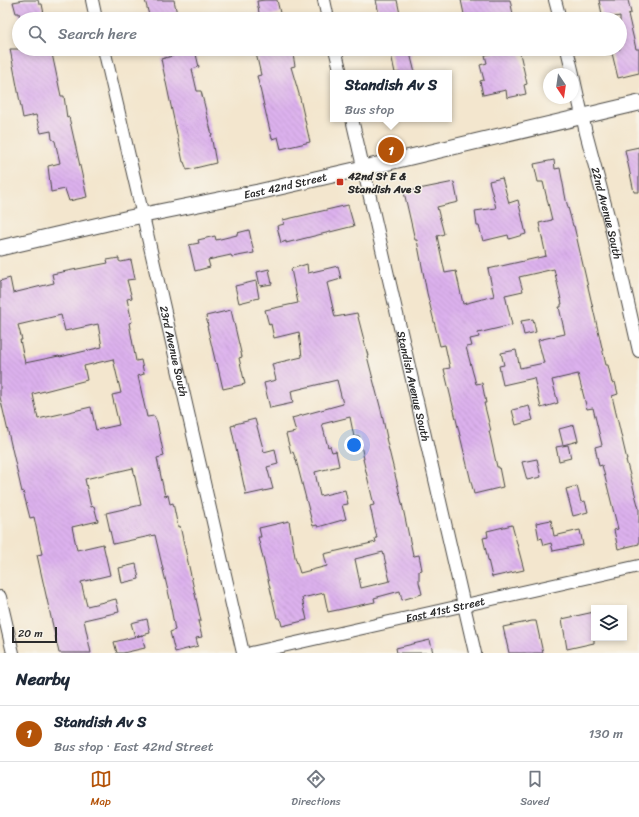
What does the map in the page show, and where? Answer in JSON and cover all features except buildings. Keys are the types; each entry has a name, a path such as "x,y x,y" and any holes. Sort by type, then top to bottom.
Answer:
{"street":[{"path":"92,0 95,12"},
{"path":"324,0 327,12"},
{"path":"555,0 558,12"},
{"name":"23rd Avenue South","path":"106,56 243,653"},
{"path":"337,56 340,70"},
{"name":"22nd Avenue South","path":"569,56 571,68"},
{"name":"22nd Avenue South","path":"579,102 610,223 639,351"},
{"name":"East 42nd Street","path":"0,248 258,192 639,103"},
{"name":"Standish Avenue South","path":"353,122 475,653"},
{"name":"East 41st Street","path":"251,653 639,566"},
{"path":"0,597 13,653"}],"place":[{"name":"Standish Av S","path":"391,150"},
{"name":"42nd St E & Standish Ave S","path":"340,182"}]}
